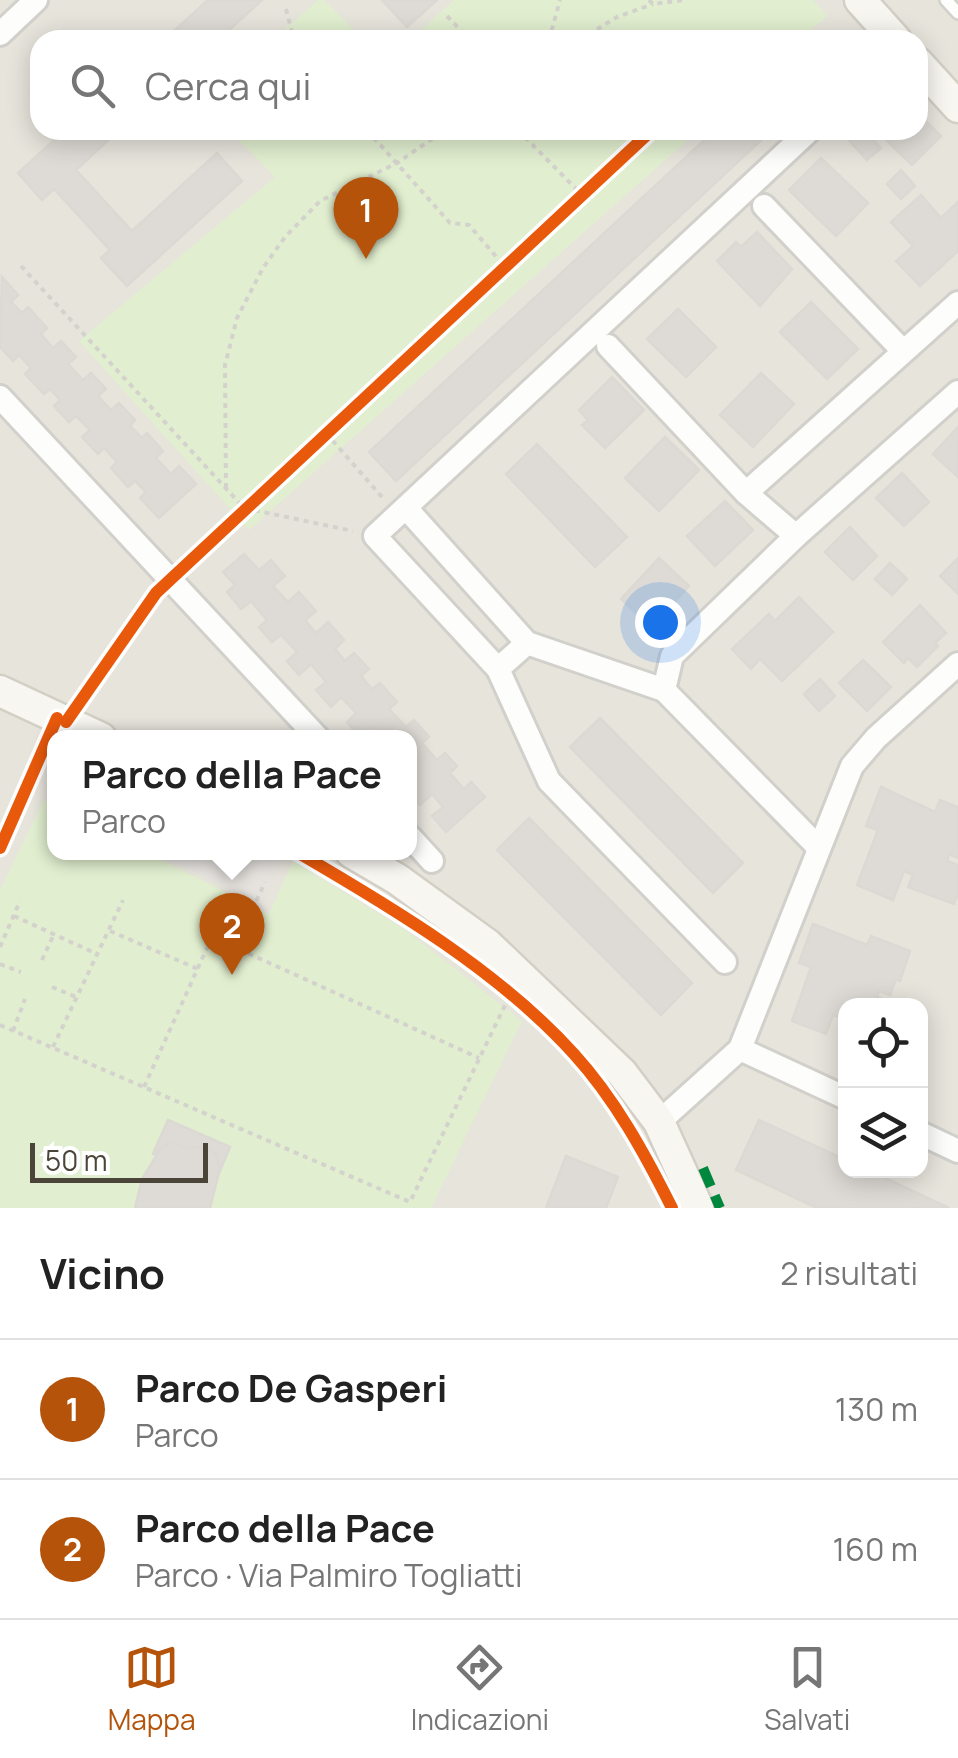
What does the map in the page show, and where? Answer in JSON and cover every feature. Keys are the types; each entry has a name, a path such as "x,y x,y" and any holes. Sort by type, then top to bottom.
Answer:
{"street":[{"path":"0,34 36,0"},
{"path":"860,0 887,30"},
{"path":"928,75 958,107"},
{"path":"725,962 548,781 498,669 375,536 799,140"},
{"path":"764,206 903,351"},
{"path":"746,493 958,303"},
{"path":"608,346 746,493 796,536"},
{"path":"664,690 672,656 796,536 958,392"},
{"path":"0,397 311,730"},
{"path":"402,512 528,642 664,690 818,847"},
{"path":"498,669 528,642"},
{"path":"659,1122 740,1050 852,766 876,738 958,664"},
{"path":"0,691 84,730"},
{"path":"417,845 432,861"},
{"path":"365,860 488,945 622,1073 659,1122 698,1208"},
{"path":"740,1050 838,1094"},
{"path":"928,1137 958,1151"}],"lane":[{"path":"946,0 958,13"}],"path":[{"path":"552,30 560,0"},
{"path":"596,30 651,2 684,0"},
{"path":"286,9 291,30"},
{"path":"447,16 460,30"},
{"path":"376,140 450,223 469,225 505,267"},
{"path":"226,488 225,365 237,318 263,268 284,237 320,201 397,163 430,140"},
{"path":"528,140 582,195"},
{"path":"569,207 596,182"},
{"path":"491,280 518,255"},
{"path":"21,266 244,508 375,536"},
{"path":"312,445 340,420"},
{"path":"326,432 402,512"},
{"path":"232,519 258,495"},
{"path":"0,846 8,830"},
{"path":"144,1087 230,895 255,904 264,882"},
{"path":"52,1048 123,900"},
{"path":"0,947 20,901"},
{"path":"14,916 98,954"},
{"path":"109,931 198,969"},
{"path":"42,960 54,934"},
{"path":"212,936 479,1058"},
{"path":"0,964 20,972"},
{"path":"496,984 523,1006"},
{"path":"52,987 76,997"},
{"path":"0,1025 410,1202 510,994"},
{"path":"13,1030 26,999"}],"shaded area":[{"path":"0,0 958,0 958,1208 0,1208"},
{"path":"171,860 283,860 263,905"}],"green space":[{"path":"318,0 324,0 355,30 284,30"},
{"path":"454,0 813,0 827,16 811,30 421,30"},
{"path":"239,140 688,140 249,530 79,341 275,177"},
{"path":"44,800 47,860 162,860 269,914 293,861 404,929 522,1021 431,1208 0,1208 0,890"}],"building":[{"path":"208,0 262,0 229,30 175,30"},
{"path":"382,0 437,0 407,27"},
{"path":"928,124 941,136 912,165 886,140 928,140"},
{"path":"54,140 108,140 76,170 132,231 217,153 242,181 127,286 101,258 110,250 54,189 42,200 18,173"},
{"path":"704,140 761,140 396,481 369,452"},
{"path":"849,140 873,140 881,148 867,160"},
{"path":"821,158 868,203 836,236 789,190"},
{"path":"901,170 915,186 901,199 887,184"},
{"path":"921,195 941,218 958,202 958,251 920,286 896,261 913,246 891,222"},
{"path":"757,232 792,269 760,306 717,261 736,242 741,247"},
{"path":"2,277 18,295 11,302 22,313 28,307 47,328 41,334 53,348 61,341 76,357 68,364 83,380 91,373 106,389 98,396 111,410 119,403 135,420 130,426 142,438 147,433 163,451 156,458 171,474 179,466 196,484 159,518 140,498 146,492 135,481 128,487 111,468 117,462 104,448 98,454 82,437 90,430 76,416 69,422 54,406 60,400 50,389 44,394 25,374 31,368 19,355 13,361 0,347"},
{"path":"811,302 858,349 827,379 780,332"},
{"path":"678,309 716,347 686,377 647,339"},
{"path":"761,373 794,404 753,447 720,415"},
{"path":"612,377 644,410 605,448 582,425 588,420 579,410"},
{"path":"958,427 958,477 933,454"},
{"path":"665,437 699,470 659,511 625,478"},
{"path":"537,444 627,537 595,567 506,474"},
{"path":"902,473 929,502 904,526 876,498"},
{"path":"725,501 753,530 715,566 687,536"},
{"path":"850,527 877,556 853,580 825,552"},
{"path":"244,554 259,570 271,560 285,576 273,586 288,602 299,592 316,611 305,620 316,633 328,622 344,640 335,649 345,661 354,653 369,669 361,676 372,689 380,683 397,702 389,709 406,727 414,720 429,737 422,743 437,760 445,753 457,766 450,773 464,789 471,782 485,797 446,832 432,816 443,807 432,794 420,805 417,802 417,730 354,730 347,722 356,713 341,697 331,707 316,690 326,682 311,664 299,675 287,661 297,652 281,635 272,642 259,627 267,620 251,601 241,609 227,592 235,585 223,572"},
{"path":"659,558 689,586 651,627 621,599"},
{"path":"958,558 958,594 940,576"},
{"path":"890,563 907,579 892,595 875,579"},
{"path":"799,597 833,632 782,681 760,659 751,669 732,649 769,614 775,621"},
{"path":"920,605 946,633 917,667 908,658 904,663 883,642"},
{"path":"863,660 891,687 867,711 839,683"},
{"path":"820,679 835,696 819,711 804,694"},
{"path":"600,718 743,863 713,893 570,747"},
{"path":"881,787 935,812 940,800 958,807 958,858 949,854 947,861 958,865 954,904 908,887 913,875 904,871 893,900 857,885 878,830 866,826"},
{"path":"529,818 692,983 661,1015 497,850"},
{"path":"813,924 867,945 871,936 910,951 900,981 896,979 890,995 879,991 879,998 838,998 838,1017 833,1015 826,1034 792,1021 811,967 799,963"},
{"path":"168,1120 230,1147 219,1173 215,1153 203,1147 186,1148 171,1142 157,1155 153,1154"},
{"path":"759,1120 838,1156 838,1178 885,1178 949,1208 817,1208 736,1170"},
{"path":"171,1142 215,1153 220,1168 210,1208 135,1208 142,1179 161,1148"},
{"path":"566,1156 618,1177 606,1208 546,1208"}],"marked path":[{"path":"703,1168 720,1208"}],"cycle path":[{"path":"66,722 156,593 641,140"},
{"path":"52,730 57,718"},
{"path":"0,848 47,741"},
{"path":"310,860 479,968 545,1024 589,1071 616,1108 672,1208"}],"place":[{"name":"Parco De Gasperi","path":"366,259"},
{"name":"Parco della Pace","path":"232,975"}]}
